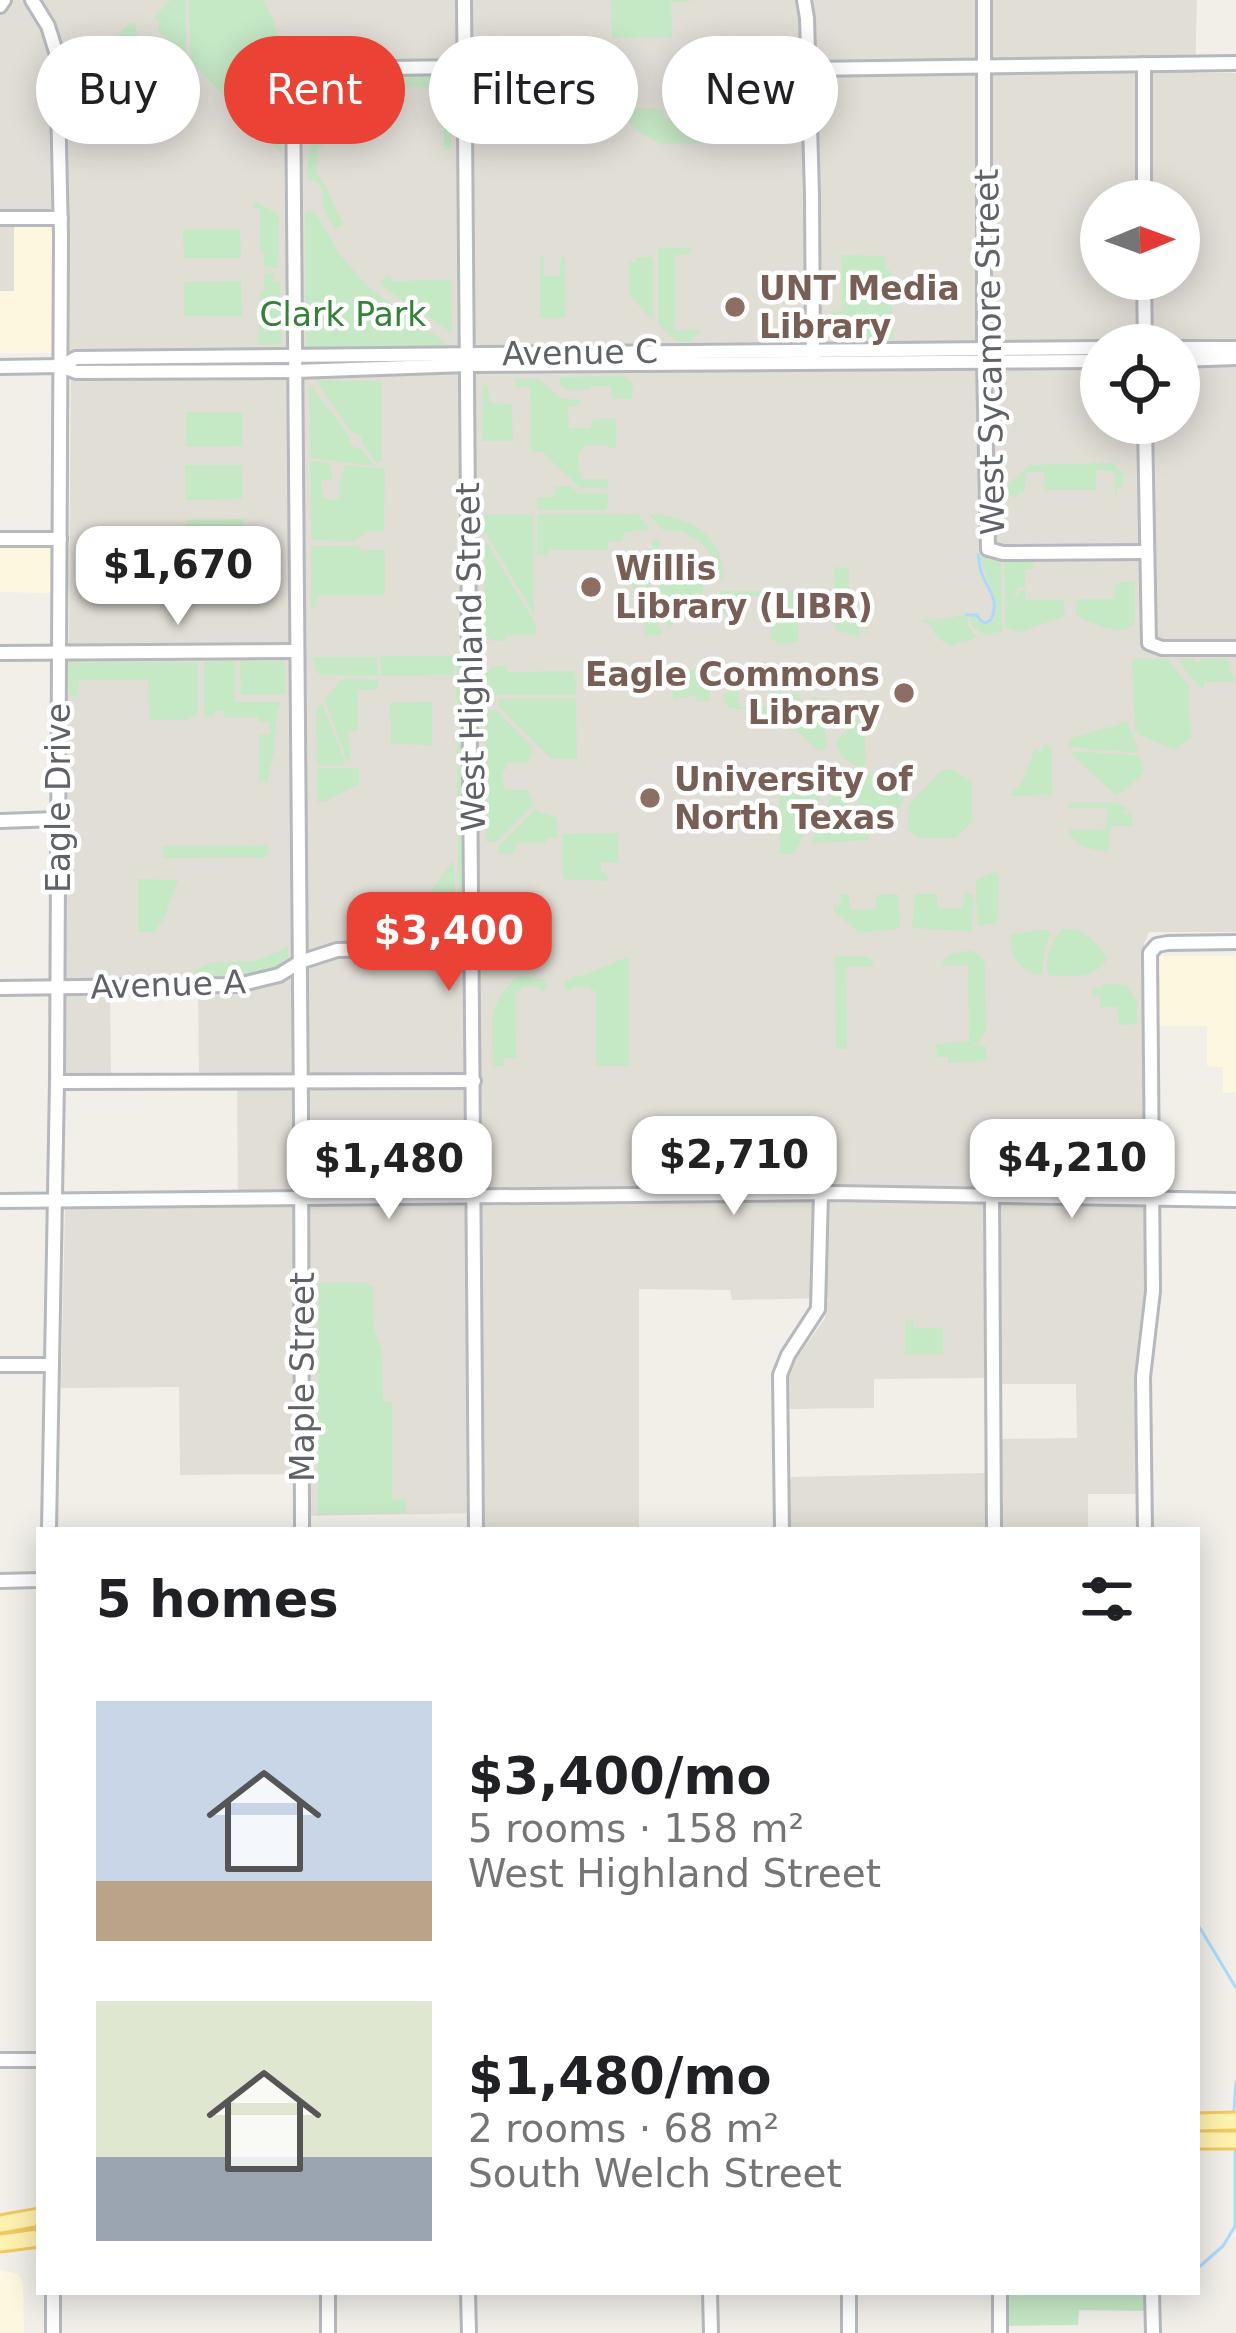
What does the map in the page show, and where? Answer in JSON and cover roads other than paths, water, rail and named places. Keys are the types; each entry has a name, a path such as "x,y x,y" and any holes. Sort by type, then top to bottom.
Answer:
{"main road":[{"path":"1200,2122 1236,2121"},
{"path":"1200,2140 1236,2140"},
{"path":"0,2224 36,2218"},
{"path":"0,2243 36,2238"}],"street":[{"name":"Eagle Drive","path":"32,0 48,26 57,55 61,218 57,1082 49,1527"},
{"name":"West Highland Street","path":"464,0 464,36"},
{"path":"804,0 806,36"},
{"name":"West Sycamore Street","path":"984,0 988,549 1003,553 1147,552"},
{"path":"838,68 1236,63"},
{"path":"1144,64 1144,180"},
{"name":"Maple Street","path":"302,1527 292,86 296,74 307,69 429,67"},
{"name":"West Highland Street","path":"465,144 476,1527"},
{"path":"810,144 813,357"},
{"path":"0,218 61,218"},
{"path":"1200,348 1236,348"},
{"name":"Avenue C","path":"61,366 76,358 985,356 1080,349"},
{"path":"985,356 1080,360"},
{"path":"1200,359 1236,358"},
{"name":"Avenue C","path":"0,367 61,366 76,373 296,371 466,359"},
{"path":"1145,444 1149,643 1162,649 1236,648"},
{"path":"0,539 60,539"},
{"path":"0,653 297,651"},
{"path":"0,821 57,819"},
{"path":"1145,1527 1143,1377 1153,1301 1150,957 1157,945 1236,942"},
{"name":"Avenue A","path":"0,988 238,985 280,975 324,952 473,947"},
{"path":"57,1082 474,1081"},
{"path":"0,1201 821,1193 1236,1200"},
{"path":"782,1527 780,1375 818,1309 821,1193"},
{"path":"992,1197 994,1527"},
{"path":"0,1365 51,1365"},
{"path":"0,1581 36,1580"},
{"path":"0,2060 36,2060"},
{"path":"53,2295 53,2333"},
{"path":"328,2295 328,2333"},
{"path":"468,2295 469,2333"},
{"path":"710,2295 711,2333"},
{"path":"849,2295 849,2333"},
{"path":"1000,2295 1000,2333"},
{"path":"1152,2295 1153,2333"}],"waterway":[{"path":"966,615 977,615 985,623 993,613 994,601 978,555"},
{"path":"1200,1928 1236,1988"},
{"path":"1234,2110 1236,2082"},
{"path":"1200,2266 1223,2246 1235,2226 1235,2151"}],"place":[{"name":"UNT Media Library","path":"735,307"},
{"name":"Willis Library (LIBR)","path":"591,587"},
{"name":"Eagle Commons Library","path":"904,693"},
{"name":"University of North Texas","path":"650,798"}],"park label":[{"name":"Clark Park","path":"343,314"}]}
